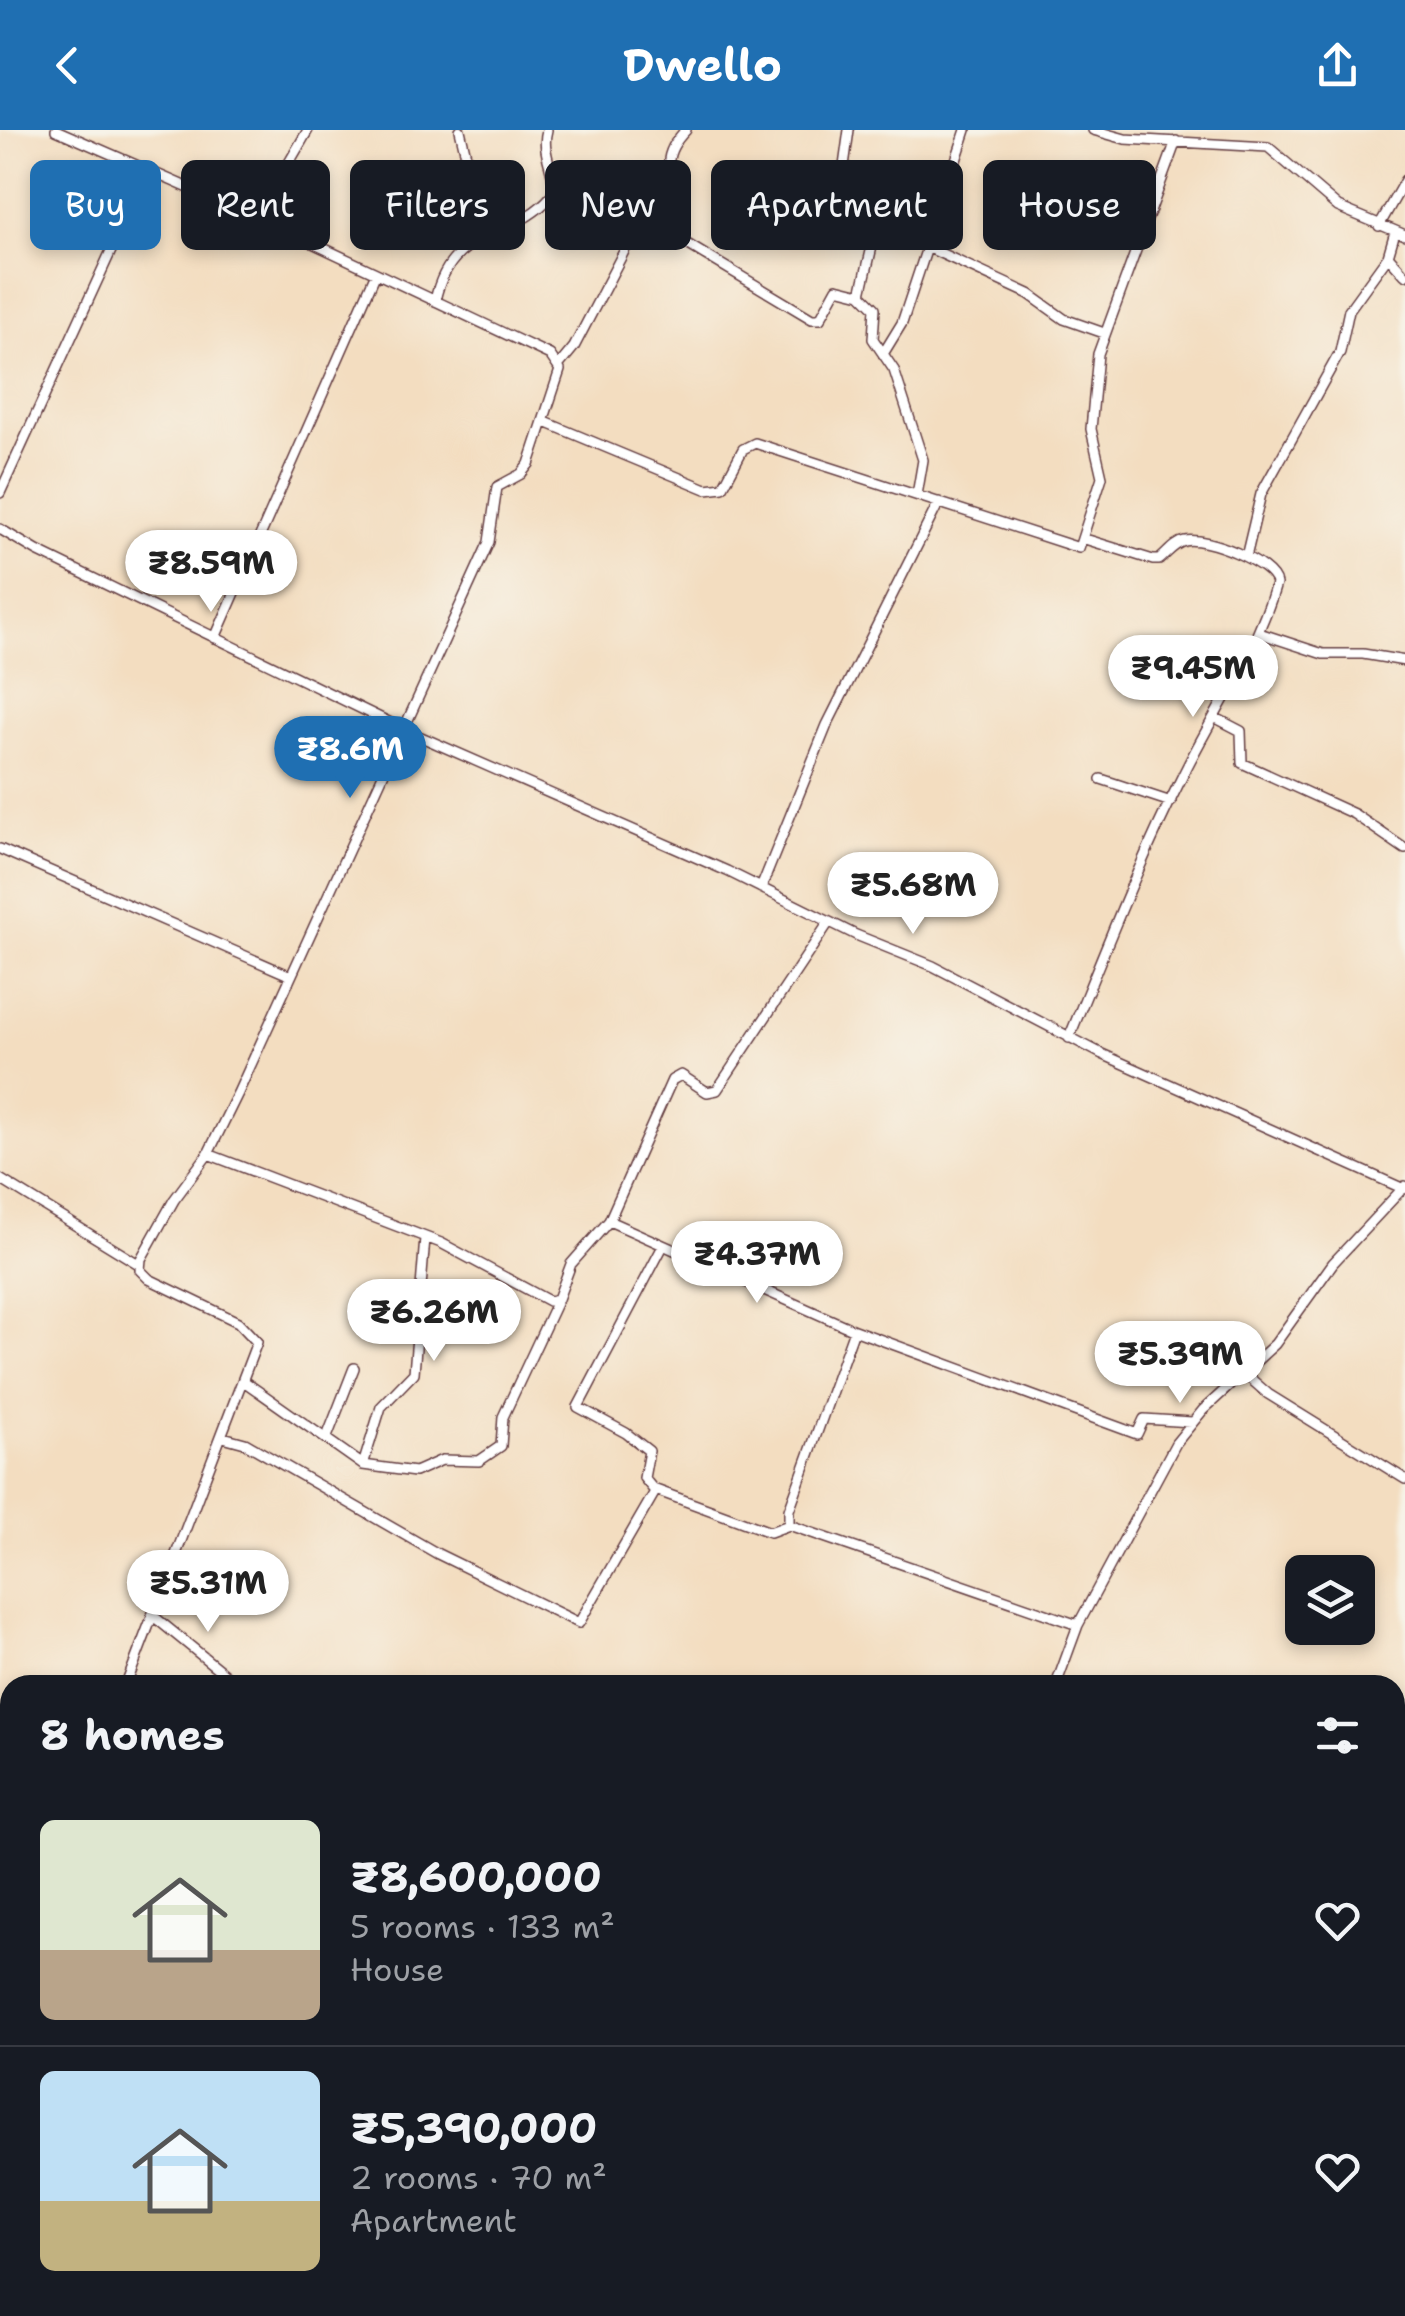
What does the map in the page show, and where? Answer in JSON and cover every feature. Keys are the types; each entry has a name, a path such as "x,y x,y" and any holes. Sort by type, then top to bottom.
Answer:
{"street":[{"path":"56,130 125,160"},
{"path":"291,160 308,130"},
{"path":"460,130 467,160"},
{"path":"525,211 552,195 554,181 544,148 548,130"},
{"path":"669,160 670,147 686,130"},
{"path":"850,130 844,166 874,238 862,294"},
{"path":"956,160 966,130"},
{"path":"1093,130 1125,139 1176,142 1258,139 1283,155 1338,207 1400,233 1388,256 1358,292 1346,320 1344,345 1262,494 1246,558"},
{"path":"545,422 713,491 723,487 746,445 755,443 1075,548 1085,540 1102,477 1091,429 1095,371 1104,333 1176,142"},
{"path":"1380,226 1405,180"},
{"path":"691,247 812,320 820,319 837,288 862,294 876,308 873,339 894,370 906,417 921,450 923,469 917,495"},
{"path":"0,494 111,250"},
{"path":"327,250 550,355 560,364"},
{"path":"435,301 442,276 462,250"},
{"path":"140,1266 174,1200 208,1154 490,542 497,486 526,470 545,422 560,364 574,347 626,250"},
{"path":"883,354 902,323 926,250"},
{"path":"934,250 1029,294 1064,318 1104,333"},
{"path":"1388,256 1405,276"},
{"path":"215,638 376,273"},
{"path":"761,888 827,725 938,502"},
{"path":"0,529 403,729 932,966 1069,1038 1404,1187 1333,1263 1290,1325 1192,1422 1168,1457 1078,1625 1060,1675"},
{"path":"1069,1038 1136,873 1259,632 1276,577 1246,558 1196,540 1176,544 1159,560 1153,560 1085,540"},
{"path":"1259,632 1323,654 1363,654 1405,661"},
{"path":"1216,718 1241,731 1242,764 1354,814 1405,850"},
{"path":"1101,779 1171,802"},
{"path":"0,849 290,976"},
{"path":"244,1382 363,1465 415,1472 442,1460 479,1461 496,1451 501,1446 508,1406 572,1264 609,1220 672,1080 681,1074 707,1092 716,1090 829,922"},
{"path":"208,1154 425,1238 535,1295 558,1298"},
{"path":"0,1179 140,1266 149,1279 253,1334 257,1348 130,1675"},
{"path":"609,1220 842,1321 854,1330 1137,1434 1144,1419 1192,1422"},
{"path":"363,1465 381,1407 414,1372 425,1238"},
{"path":"662,1246 577,1403 649,1451 644,1478 656,1490 770,1532 790,1525 1078,1625"},
{"path":"790,1525 788,1510 854,1330"},
{"path":"327,1437 354,1368"},
{"path":"1244,1373 1268,1394 1405,1479"},
{"path":"223,1437 245,1443 438,1554 580,1623 656,1490"},
{"path":"152,1615 226,1675"}]}
